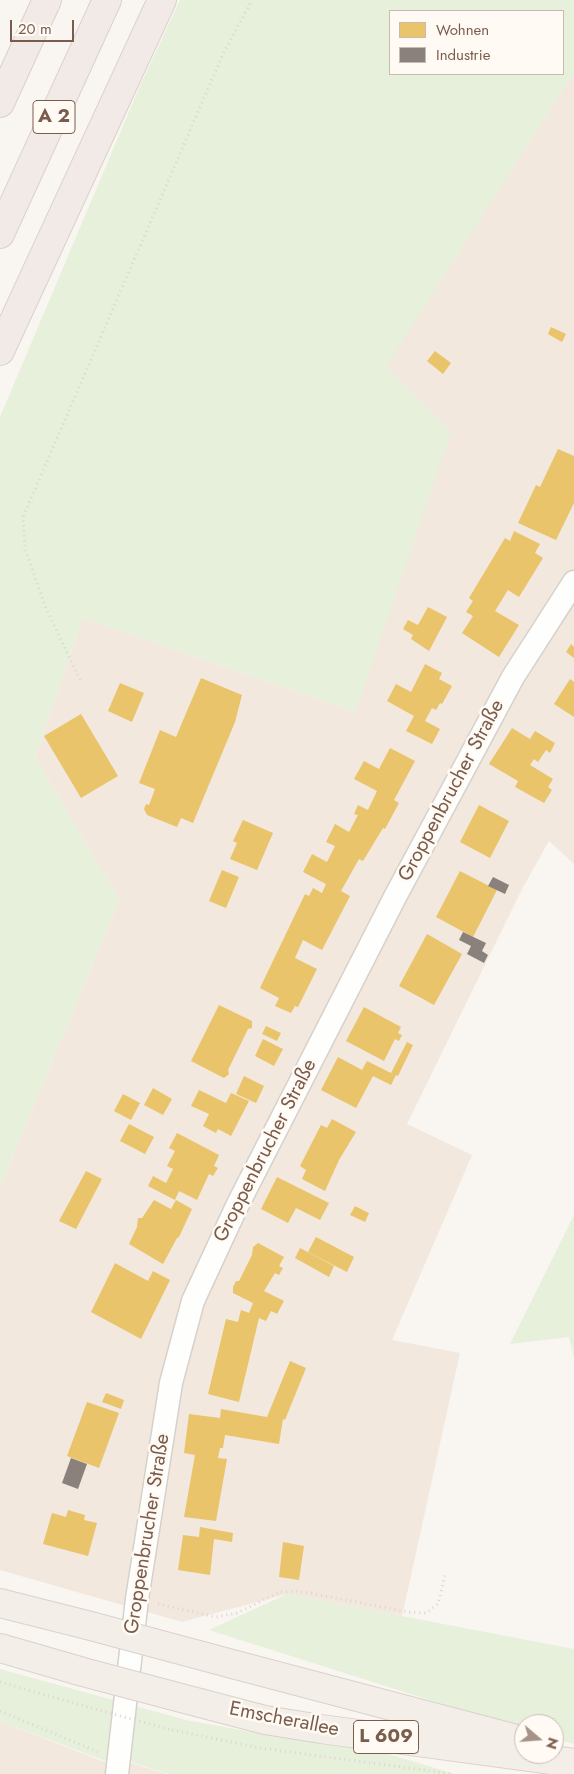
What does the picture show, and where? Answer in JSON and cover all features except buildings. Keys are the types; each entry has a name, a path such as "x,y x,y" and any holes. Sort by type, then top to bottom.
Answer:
{"highway":[{"name":"A 2","path":"0,103 47,0"},
{"name":"A 2","path":"0,234 106,0"},
{"path":"0,351 162,0"}],"main road":[{"name":"Emscherallee","path":"0,1603 514,1738"},
{"name":"Emscherallee","path":"0,1648 200,1704 265,1720 574,1762"}],"street":[{"name":"Groppenbrucher Straße","path":"117,1767 137,1599 171,1383 193,1301 237,1206 395,896 513,677 574,582"}],"path":[{"path":"80,680 46,608 25,549 23,517 223,54 252,0"},
{"path":"137,1599 216,1616 236,1613 280,1592 299,1591 408,1612 426,1613 438,1604 445,1574"},
{"path":"0,1682 172,1730"},
{"path":"0,1711 72,1743 117,1767"}],"shaded area":[{"path":"574,72 574,864 549,841 522,889 407,1124 472,1155 392,1340 460,1353 402,1616 287,1594 182,1622 0,1570 0,1187 119,900 35,757 83,618 356,712 385,367"},
{"path":"0,1721 107,1763 124,1761 167,1774 0,1774"}],"green space":[{"path":"180,0 574,0 574,72 386,367 451,432 356,712 83,618 35,757 119,900 0,1187 0,417 139,88"},
{"path":"574,1215 574,1357 569,1337 510,1344"},
{"path":"287,1594 574,1649 574,1744 564,1741 564,1714 514,1714 514,1727 209,1630"},
{"path":"0,1669 186,1720 257,1733 378,1751 455,1774 169,1774 124,1760 108,1762 0,1721"}]}
